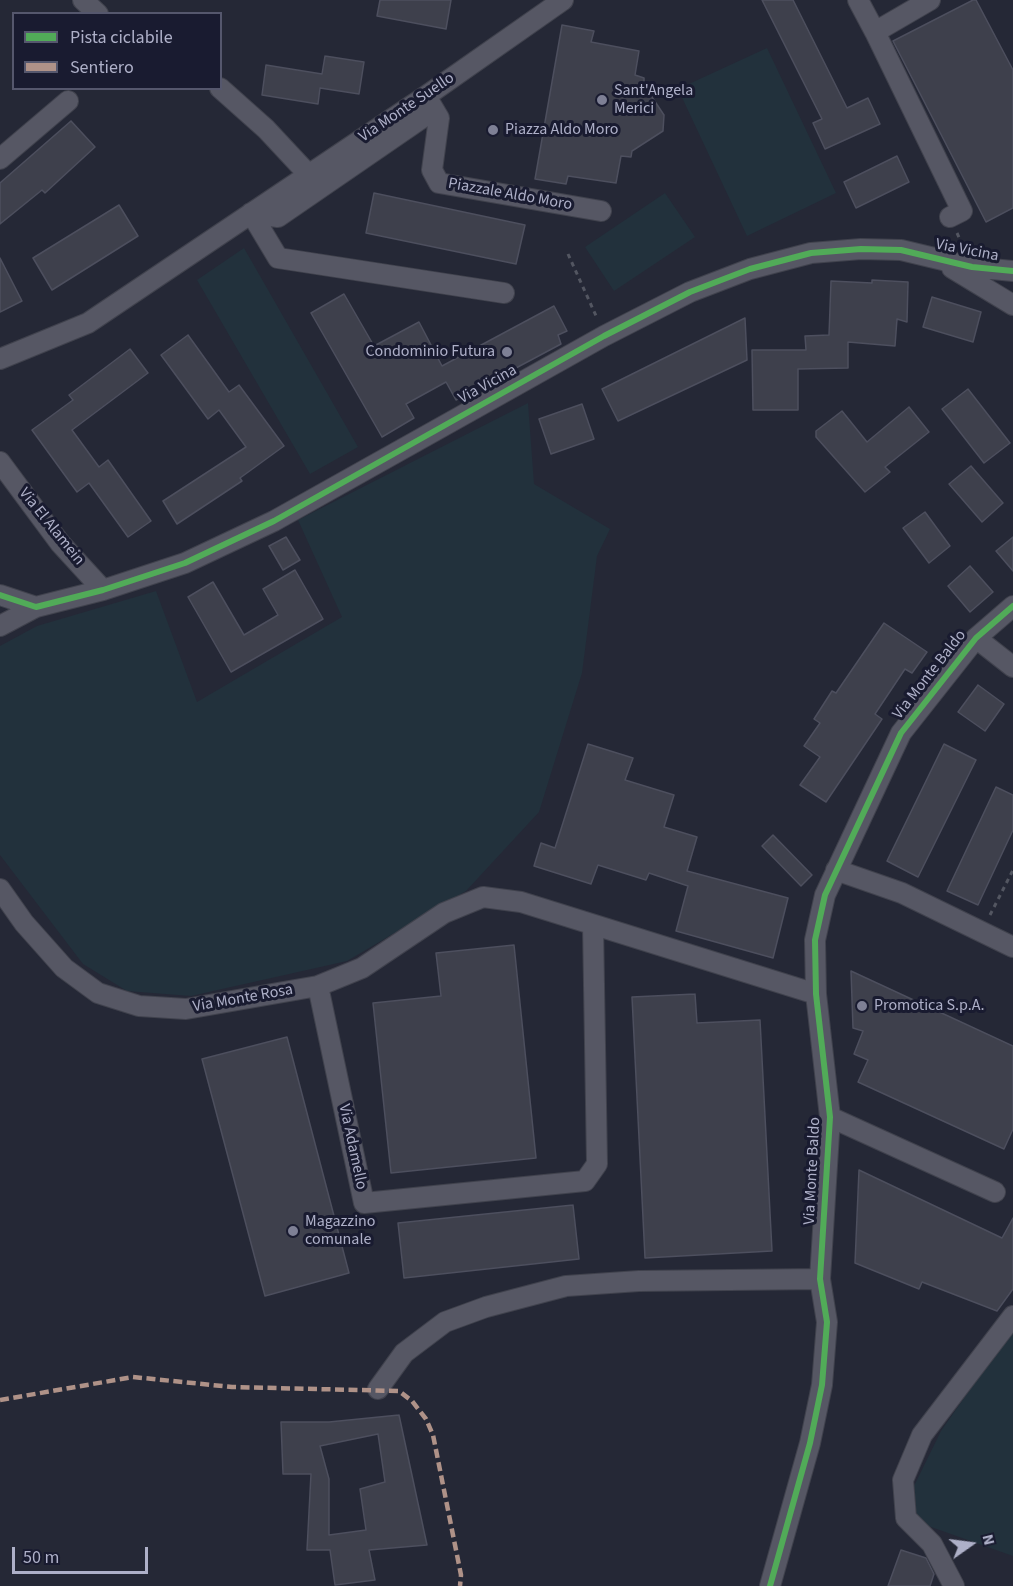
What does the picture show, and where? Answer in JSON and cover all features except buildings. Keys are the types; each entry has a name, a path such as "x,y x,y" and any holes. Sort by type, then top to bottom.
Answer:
{"street":[{"path":"84,0 96,12"},
{"name":"Via Monte Suello","path":"0,359 88,323 426,96 563,0"},
{"path":"858,0 962,211 950,217"},
{"path":"875,32 930,0"},
{"path":"222,90 266,129 308,174"},
{"name":"Piazzale Aldo Moro","path":"426,96 439,118 432,170 439,183 601,211"},
{"path":"250,213 278,217 422,118 426,96"},
{"path":"0,159 68,101"},
{"path":"250,213 278,258 504,292"},
{"name":"Via Vicina","path":"0,626 36,607 103,590 185,563 274,521 604,336 690,292 750,269 811,253 861,249 901,250 1010,273"},
{"path":"937,259 1013,305"},
{"name":"Via El Alamein","path":"0,462 60,543 103,590"},
{"path":"0,595 36,607"},
{"name":"Via Monte Baldo","path":"770,1586 810,1443 822,1385 826,1323 820,1279 830,1117 816,994 816,940 825,895 901,733 976,638 1013,606"},
{"name":"Via Monte Baldo","path":"976,638 1013,667"},
{"path":"836,870 902,893 1013,947"},
{"name":"Via Monte Rosa","path":"0,889 24,923 64,968 98,993 139,1006 186,1009 318,986"},
{"path":"318,986 362,968 444,913 483,897 521,902 816,994"},
{"name":"Via Adamello","path":"318,986 364,1203 585,1181 597,1164 593,925"},
{"path":"830,1117 995,1191"},
{"path":"378,1389 404,1353 445,1322 486,1307 566,1286 639,1281 820,1279"},
{"path":"954,1586 932,1544 906,1518 903,1480 922,1435 1013,1316"}],"path":[{"path":"568,254 597,319"},
{"path":"982,932 1013,870"}],"shaded area":[{"path":"767,48 836,193 747,236 678,89"},
{"path":"665,193 695,237 614,291 585,247"},
{"path":"244,248 358,447 310,474 197,280"},
{"path":"528,403 534,484 610,529 597,556 582,673 539,812 466,891 347,961 191,996 127,991 83,964 0,855 0,646 37,626 156,591 197,702 342,617 298,520"},
{"path":"1013,1328 1013,1556 917,1522 914,1486 941,1431"}],"marked path":[{"path":"0,1400 133,1377 232,1387 399,1391 412,1401 426,1419 433,1435 461,1575 460,1586"}],"cycle path":[{"path":"0,595 36,607 103,590 185,563 274,521 604,336 690,292 750,269 811,253 861,249 901,250 972,267 1013,271"},
{"path":"770,1586 810,1443 822,1385 827,1322 820,1279 830,1117 816,994 815,940 825,895 901,733 976,638 1013,606"}],"place":[{"name":"Sant'Angela Merici","path":"602,100"},
{"name":"Piazza Aldo Moro","path":"493,130"},
{"name":"Condominio Futura","path":"507,352"},
{"name":"Promotica S.p.A.","path":"862,1006"},
{"name":"Magazzino comunale","path":"293,1231"}]}
